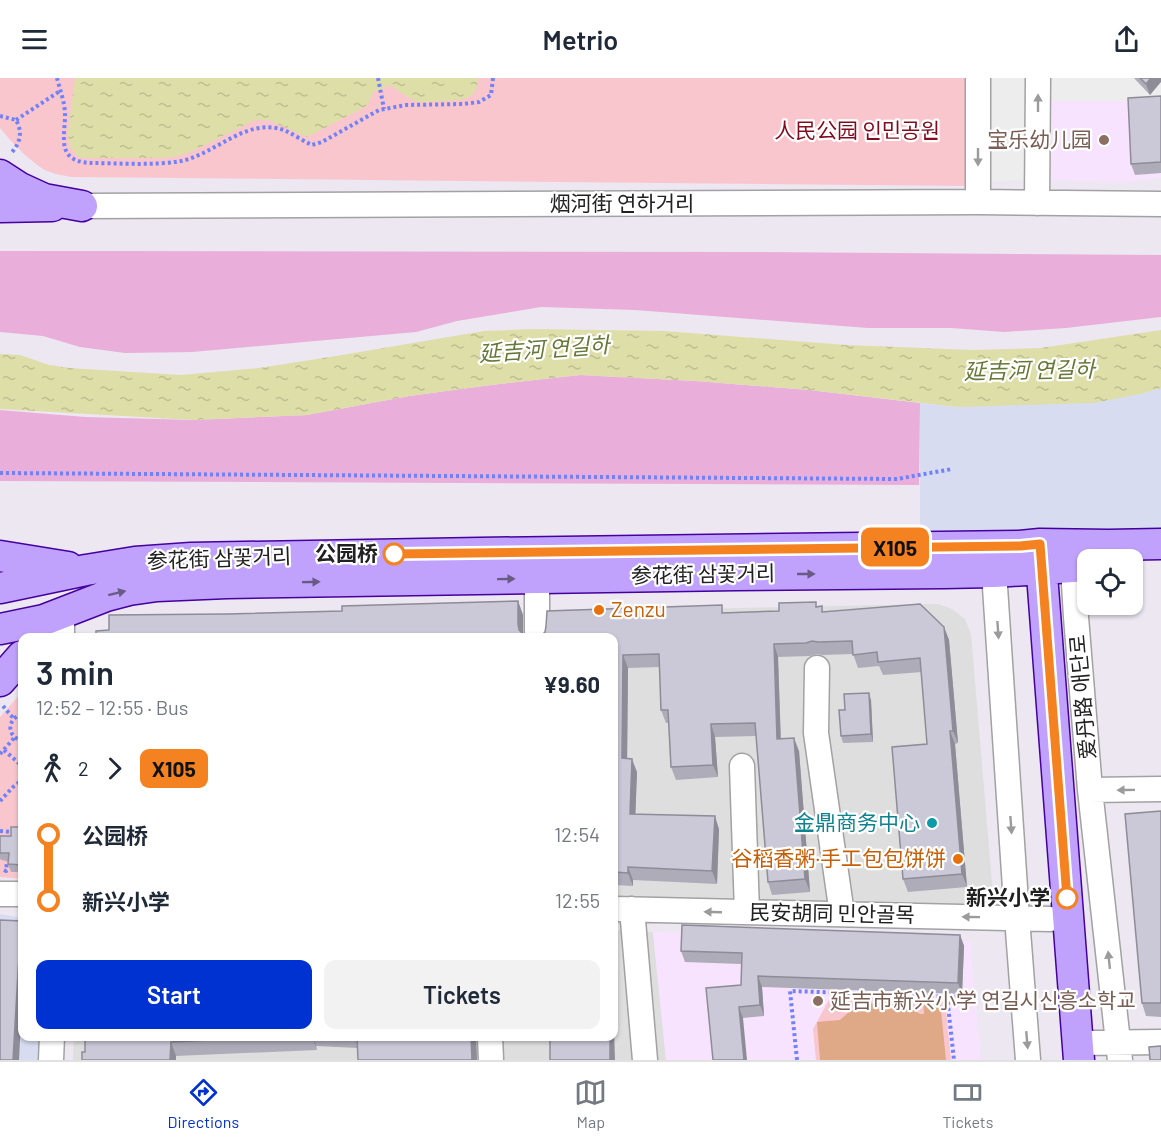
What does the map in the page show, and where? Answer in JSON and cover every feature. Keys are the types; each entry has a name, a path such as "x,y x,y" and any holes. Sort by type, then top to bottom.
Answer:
{"main road":[{"path":"5,164 20,188 44,199 82,206"},
{"path":"0,207 82,206"},
{"name":"参花街 삼꽃거리","path":"0,629 44,620 62,625 106,596 157,586 537,578 1023,560 1108,545 1161,544"},
{"name":"参花街 삼꽃거리","path":"0,588 135,562 191,558 439,553 1023,560 1077,567"},
{"path":"0,556 86,570"},
{"path":"1023,560 1050,919 1072,1054"},
{"name":"爱丹路 애단로","path":"1023,560 1072,1054"},
{"path":"1143,564 1161,563"},
{"path":"48,633 62,625"},
{"path":"1,694 18,663"}],"street":[{"path":"978,78 978,202"},
{"path":"1038,78 1038,203"},
{"name":"烟河街 연하거리","path":"82,206 978,202 1161,204"},
{"path":"1023,560 1017,918 1028,1060"},
{"path":"537,578 537,633"},
{"name":"爱丹路 애단로","path":"1077,604 1076,617 1090,790 1119,1051"},
{"path":"817,668 816,733 842,915"},
{"path":"742,766 747,912"},
{"path":"1090,790 1161,789"},
{"path":"0,894 18,894"},
{"path":"623,909 645,1060"},
{"name":"民安胡同 민안골목","path":"623,909 1050,919"},
{"path":"51,1060 52,1041"},
{"path":"490,1041 491,1060"},
{"path":"1072,1054 1119,1051 1161,1042"}],"path":[{"path":"57,78 65,115 64,144 74,159 81,162 167,163 194,158 250,129 271,127 285,130 312,145 322,142 379,110 406,105 479,102 491,95 493,78"},
{"path":"378,78 384,109"},
{"path":"16,120 60,91"},
{"path":"0,116 16,120 21,133 19,142 5,164"},
{"path":"0,473 897,479 952,469"},
{"path":"1,694 14,719"},
{"path":"18,716 10,727 18,739"},
{"path":"0,754 15,737"},
{"path":"4,750 18,762"},
{"path":"1,799 18,783"},
{"path":"0,831 18,833"},
{"path":"0,870 6,871 7,861"},
{"path":"797,1060 790,991 970,997"},
{"path":"947,996 954,1060"}],"shaded area":[{"path":"973,78 1161,78 1161,101 1051,101 1045,180 974,181"},
{"name":"宝乐幼儿园","path":"1051,101 1161,101 1161,178 1125,182 1045,180"},
{"path":"0,251 1161,255 1161,317 1066,328 1004,332 951,328 868,328 635,310 541,307 457,321 416,332 192,352 125,353 80,347 43,336 0,332"},
{"path":"580,375 809,390 920,403 919,485 0,481 0,410 85,417 194,420 307,415 409,396"},
{"path":"1161,388 1161,529 920,535 920,403 957,407 1140,394"},
{"path":"938,604 952,609 965,619 971,634 993,894 986,907 618,901 618,633 103,633 114,623 133,620"},
{"path":"0,914 18,917 18,1041 38,1041 38,1060 0,1060"},
{"path":"618,930 653,932 666,1060 73,1060 74,1041 618,1041"},
{"name":"延吉市新兴小学 연길시신흥소학교","path":"653,932 970,941 981,1060 666,1060"},
{"path":"923,999 940,1000 946,1060 820,1060 817,1022 840,1020 849,1012 869,1004 890,1002 924,1014"}],"green space":[{"name":"人民公园 인민공원","path":"0,78 973,78 974,181 965,186 71,177 43,169 20,150 0,128"},
{"path":"18,697 18,879 0,877 0,717"},
{"path":"831,996 945,1000 951,1060 816,1060 813,1029"}],"water":[{"path":"75,78 478,78 477,86 470,96 453,100 420,102 390,85 372,93 365,107 307,137 268,120 255,120 193,151 177,156 79,158 69,145 68,132"},
{"name":"延吉河 연길하","path":"533,329 664,331 846,345 973,350 1041,348 1161,330 1161,388 1094,403 957,407 809,390 580,375 409,396 307,415 194,420 0,409 0,354 20,355 49,365 69,368 181,375 259,368 484,331"}],"building":[{"path":"1140,78 1151,78 1146,84"},
{"path":"1161,96 1161,162 1131,164 1128,98"},
{"path":"518,601 518,624 522,633 96,633 96,631 109,630 109,615 342,611 342,606"},
{"path":"816,602 816,607 822,606 822,612 920,604 944,627 962,874 903,879 892,747 927,744 920,658 878,662 877,652 853,655 852,641 774,644 777,739 794,738 805,879 768,882 755,723 711,724 713,765 671,767 668,710 661,710 659,654 623,655 622,758 632,759 630,814 715,816 712,871 628,867 628,873 618,872 618,633 544,633 547,611 722,605 722,613 779,611 779,603"},
{"path":"869,693 871,734 841,736 839,710 845,710 844,694"},
{"path":"1161,811 1161,1003 1142,1003 1125,814"},
{"path":"11,827 18,827 18,865 8,864 9,853 0,853 0,836 11,836"},
{"path":"0,920 18,921 18,973 13,1060 0,1060"},
{"path":"682,925 960,935 958,983 758,976 760,1005 739,1007 744,1060 713,1060 706,988 741,985 742,953 681,951"},
{"path":"85,1041 191,1041 171,1042 170,1060 82,1060 82,1052 85,1052"},
{"path":"357,1041 471,1041 472,1060 358,1060"},
{"path":"550,1041 610,1041 610,1060 550,1060"},
{"path":"1161,1046 1161,1060 1150,1060 1149,1047"}],"bus line":[{"name":"X105","path":"394,554 836,549 1040,544 1067,898"}],"place":[{"name":"宝乐幼儿园","path":"1104,140"},
{"name":"公园桥","path":"394,554"},
{"name":"Zenzu","path":"599,610"},
{"name":"金鼎商务中心","path":"932,823"},
{"name":"谷稻香粥·手工包包饼饼","path":"958,859"},
{"name":"新兴小学","path":"1067,898"},
{"name":"延吉市新兴小学 연길시신흥소학교","path":"818,1001"}]}
